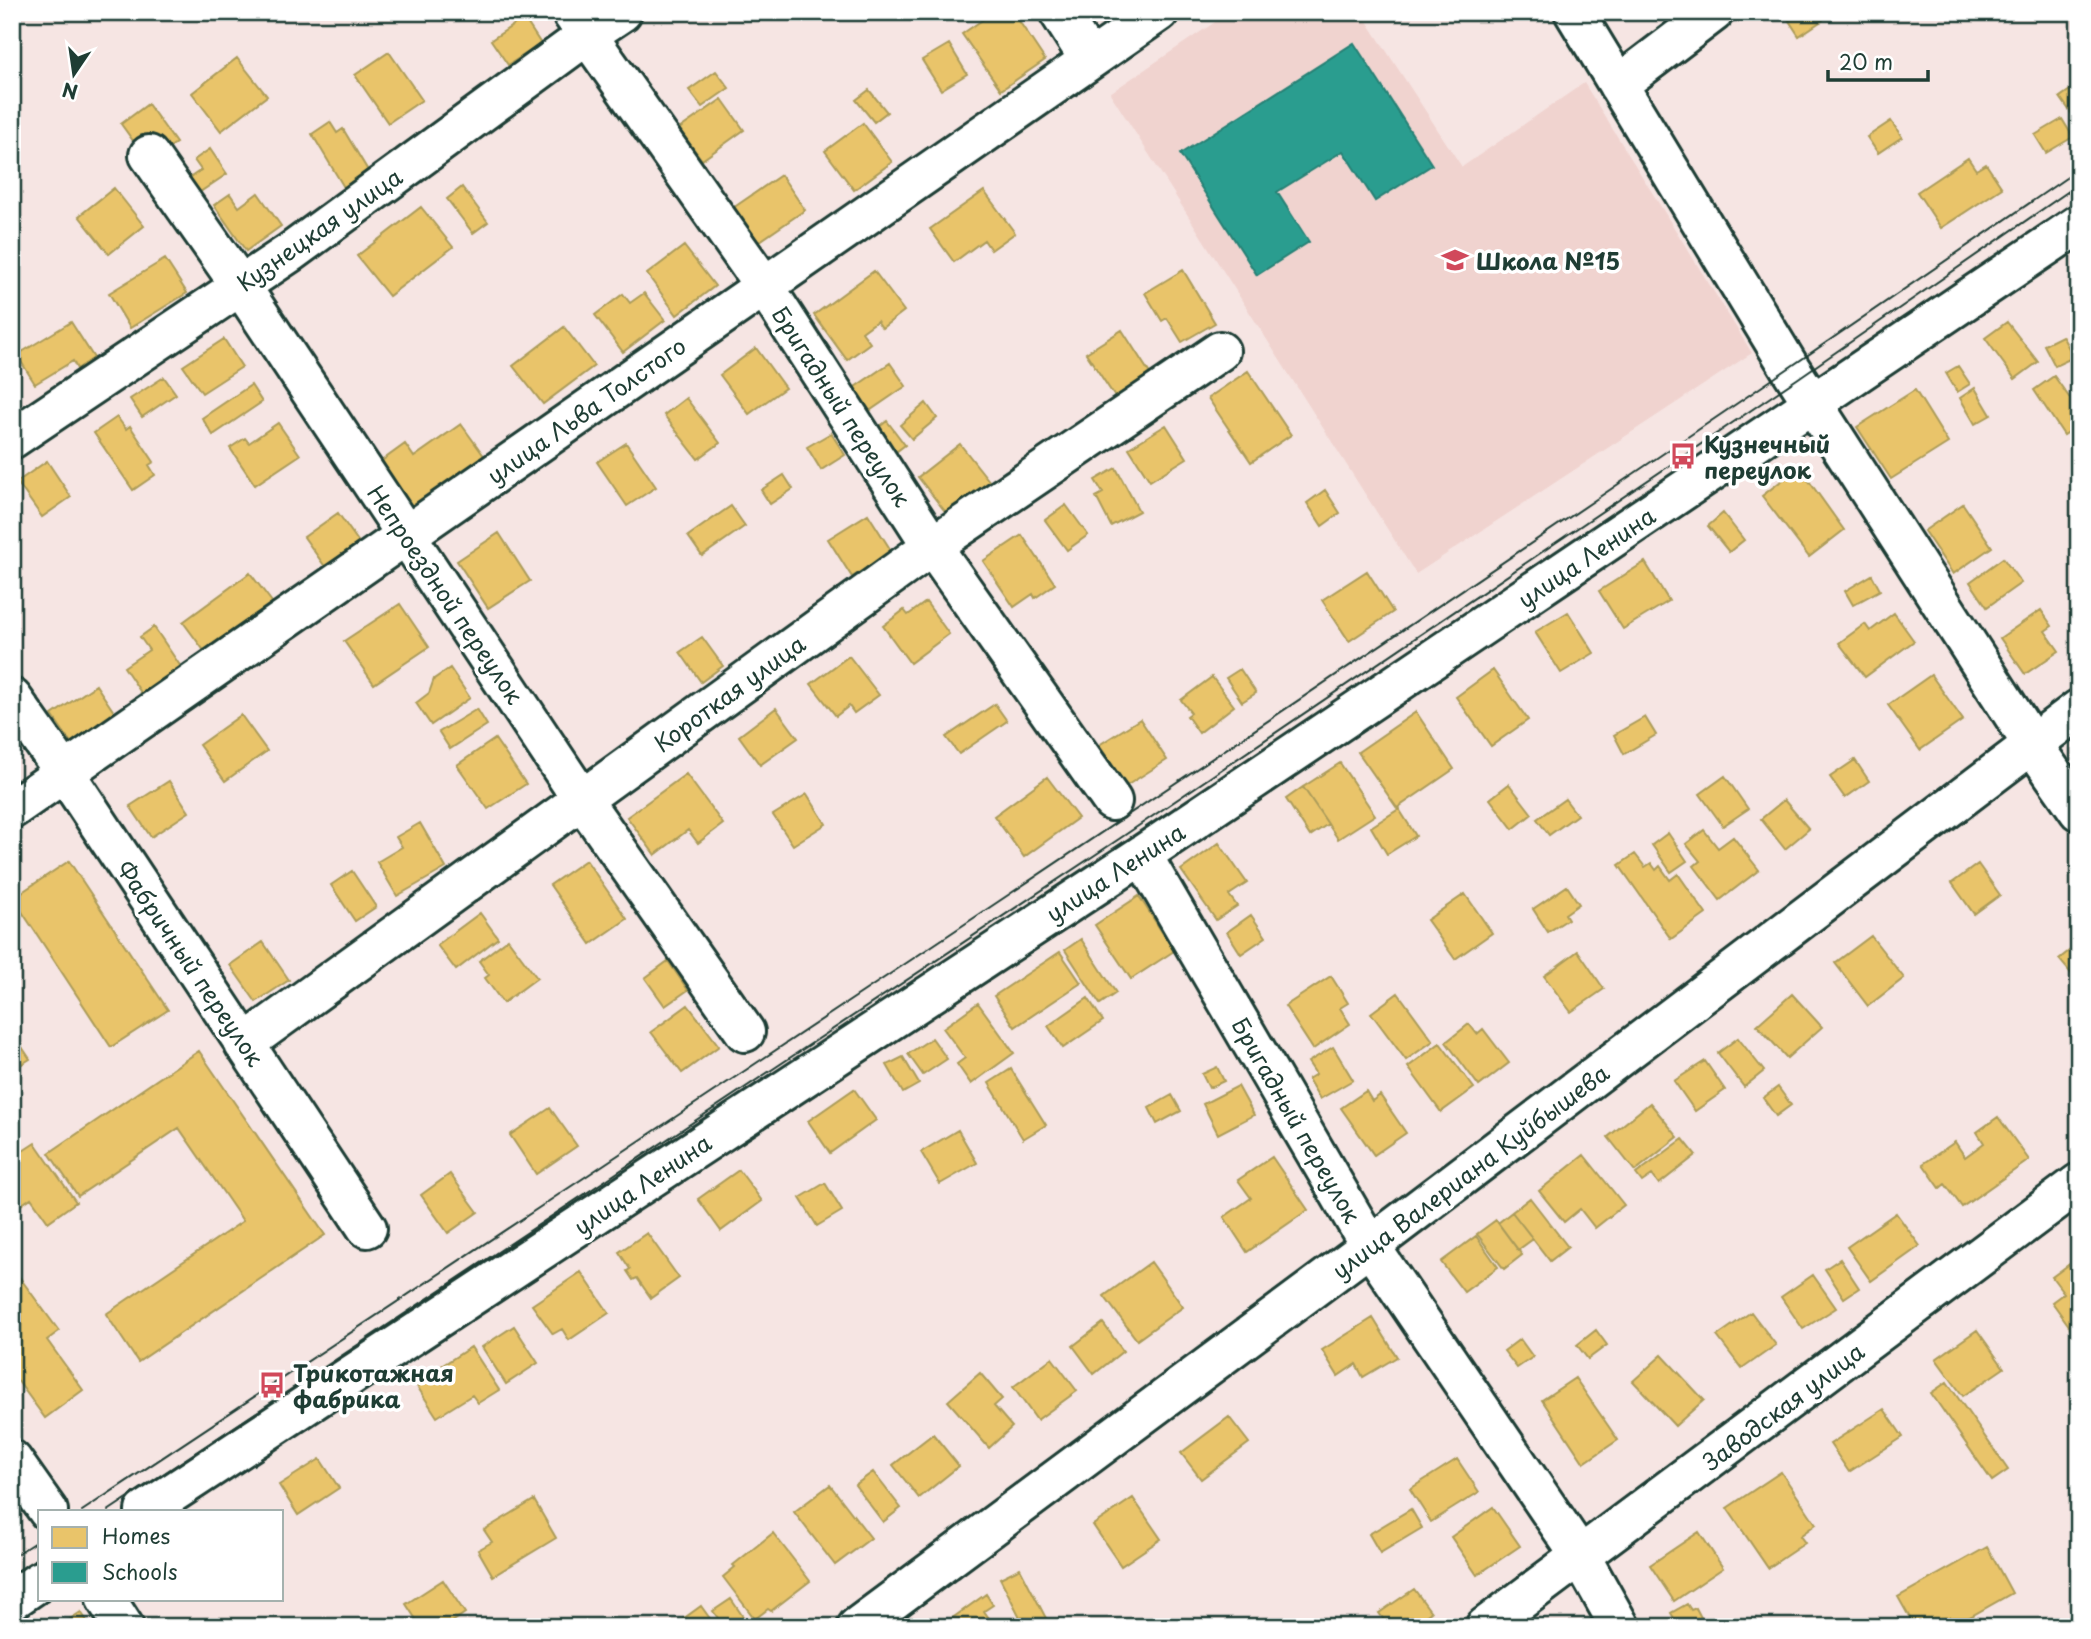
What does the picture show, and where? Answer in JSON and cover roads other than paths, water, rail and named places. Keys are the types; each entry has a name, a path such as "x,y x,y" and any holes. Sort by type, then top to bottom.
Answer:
{"street":[{"name":"Кузнецкая улица","path":"12,439 291,252 578,24 622,12"},
{"path":"1059,12 1089,60"},
{"name":"улица Льва Толстого","path":"12,809 1159,12"},
{"path":"1574,12 1814,404 2032,744 2079,811"},
{"path":"1618,85 1714,12"},
{"name":"Бригадный переулок","path":"578,24 765,287 933,546 1112,801"},
{"name":"Непроездной переулок","path":"149,155 240,285 581,798 746,1032"},
{"name":"улица Ленина","path":"147,1510 1142,855 2079,223"},
{"name":"Короткая улица","path":"244,1044 933,546 1220,351"},
{"name":"Фабричный переулок","path":"12,698 65,773 367,1228"},
{"name":"улица Валериана Куйбышева","path":"857,1627 1370,1247 2079,709"},
{"name":"Бригадный переулок","path":"1142,855 1370,1247 1581,1557 1620,1627"},
{"name":"Заводская улица","path":"1485,1627 2079,1183"},
{"path":"12,1460 47,1510"},
{"path":"12,1600 38,1582"},
{"path":"107,1600 124,1627"}],"tram line":[{"path":"84,1510 1333,677 2079,169"},
{"path":"110,1510 1119,839 1797,379 2079,184"},
{"path":"12,1557 38,1540"},
{"path":"12,1575 38,1557"}],"place":[{"name":"Школа №15","path":"1455,260"},
{"name":"Кузнечный переулок","path":"1683,456"},
{"name":"Трикотажная фабрика","path":"272,1385"}]}
